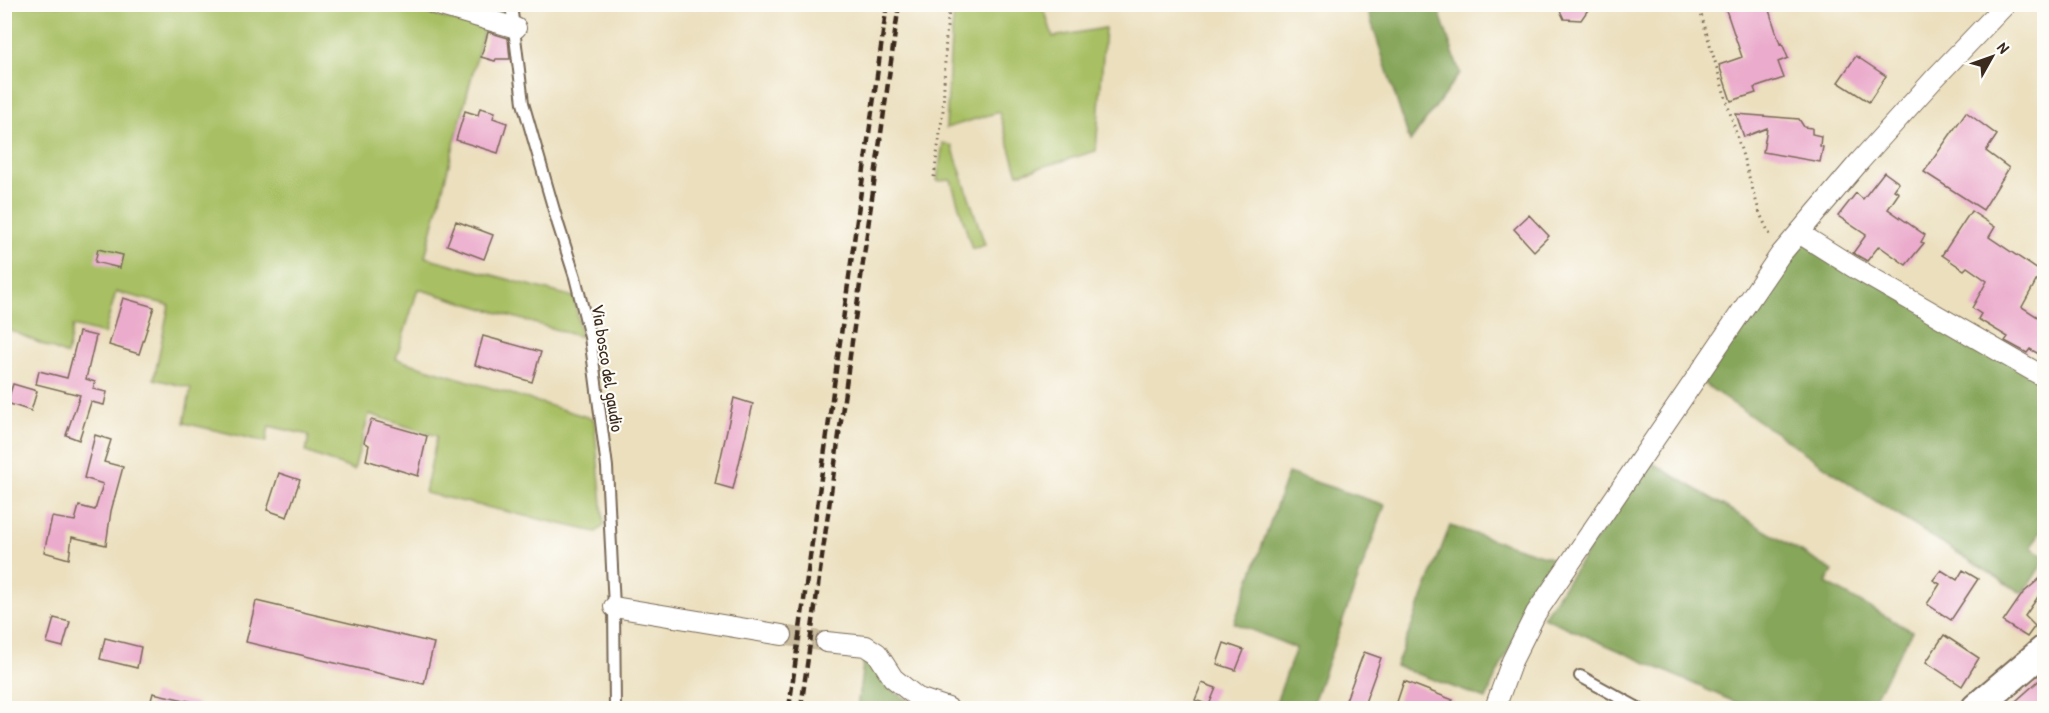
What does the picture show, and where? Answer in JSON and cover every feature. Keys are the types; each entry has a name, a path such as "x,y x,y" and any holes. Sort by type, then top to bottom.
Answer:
{"main road":[{"path":"1976,708 2044,650"}],"street":[{"path":"434,4 516,28"},
{"path":"1495,708 1512,661 1536,613 1780,255 1934,80 2006,4"},
{"path":"1799,233 1853,267 2044,377"},
{"path":"614,607 782,635"},
{"path":"826,642 866,646 877,653 893,678 918,698 948,708"}],"lane":[{"name":"Via bosco del gaudio","path":"511,4 516,28 523,102 590,337 607,467 614,607 615,708"},
{"path":"1580,676 1638,708"}],"path":[{"path":"934,177 943,111 946,35 950,4"},
{"path":"1698,4 1760,214 1780,255"}],"green space":[{"path":"4,5 396,5 484,29 425,257 574,297 581,337 418,289 396,359 594,419 604,526 596,532 425,493 437,436 369,414 354,470 306,452 309,435 269,426 266,442 184,423 191,388 154,379 169,305 116,292 104,334 73,326 67,355 5,328 5,288 12,264 4,262"},
{"path":"955,5 1043,5 1053,37 1105,28 1096,151 1018,174 999,112 946,128"},
{"path":"1366,5 1437,5 1460,73 1410,142"},
{"path":"943,143 952,146 985,245 972,249 951,180 937,181"},
{"path":"1801,239 2044,382 2044,526 2031,547 2044,556 2044,561 2023,594 1877,502 1703,383"},
{"path":"1649,461 1833,571 1826,583 1912,631 1869,708 1748,708 1543,617"},
{"path":"1288,473 1385,505 1311,708 1274,708 1296,648 1234,623"},
{"path":"1450,526 1560,561 1520,628 1486,699 1396,666"},
{"path":"864,657 897,694 929,708 857,708"}],"building":[{"path":"1557,4 1592,4 1581,20 1564,19"},
{"path":"1724,4 1767,4 1780,44 1782,43 1788,58 1778,62 1784,78 1754,88 1756,93 1731,101 1719,65 1742,57"},
{"path":"488,32 508,38 510,59 496,59 495,61 481,57"},
{"path":"1856,56 1886,76 1869,102 1838,82"},
{"path":"480,108 495,112 493,118 507,123 498,153 456,140 465,111 478,115"},
{"path":"1966,112 1997,135 1986,151 2009,168 1983,210 1924,172"},
{"path":"1736,114 1799,119 1804,127 1812,128 1812,134 1821,136 1820,146 1823,147 1820,162 1763,152 1767,128 1744,137"},
{"path":"1884,172 1899,183 1894,190 1899,193 1888,209 1925,235 1921,242 1924,243 1906,265 1879,246 1867,261 1853,253 1866,235 1838,216 1856,193 1863,199"},
{"path":"1971,211 1995,227 1989,237 2041,272 2022,307 2044,321 2044,357 2030,349 2027,353 2005,341 2008,337 1978,319 1981,314 1972,308 1987,281 1967,267 1964,270 1942,255"},
{"path":"1529,215 1549,236 1534,251 1514,229"},
{"path":"456,221 493,235 484,259 447,245"},
{"path":"98,249 123,255 120,268 95,262"},
{"path":"123,298 154,307 139,354 109,345"},
{"path":"79,332 96,336 86,379 95,382 93,389 107,392 104,405 91,402 79,440 66,435 80,395 36,384 39,371 67,378"},
{"path":"483,336 541,352 532,382 475,365"},
{"path":"13,384 37,391 31,411 7,403"},
{"path":"734,398 753,404 733,489 715,484"},
{"path":"371,420 427,436 418,476 366,460 369,445 364,442"},
{"path":"95,435 111,440 104,462 123,467 111,511 106,545 72,537 69,559 44,552 52,517 75,521 79,506 95,510 103,484 84,478"},
{"path":"279,473 300,480 287,517 267,510"},
{"path":"1941,570 1957,580 1963,570 1978,579 1951,620 1927,604 1940,584 1933,580"},
{"path":"2044,575 2044,588 2025,616 2035,626 2027,637 2003,622 2023,593"},
{"path":"256,601 434,643 424,684 246,642"},
{"path":"54,618 70,622 63,647 47,643"},
{"path":"1944,635 1979,658 1962,686 1926,662"},
{"path":"105,638 141,647 137,668 100,659"},
{"path":"1224,643 1244,650 1236,670 1217,664"},
{"path":"1364,652 1381,658 1363,708 1343,708"},
{"path":"2044,676 2044,708 2008,708"},
{"path":"1404,681 1453,700 1444,708 1395,708"},
{"path":"1202,683 1216,688 1209,705 1195,700"},
{"path":"153,693 198,703 197,708 149,708"}],"tunnel":[{"path":"782,635 826,642"}],"railway":[{"path":"789,708 887,4"},
{"path":"801,708 899,4"}]}
